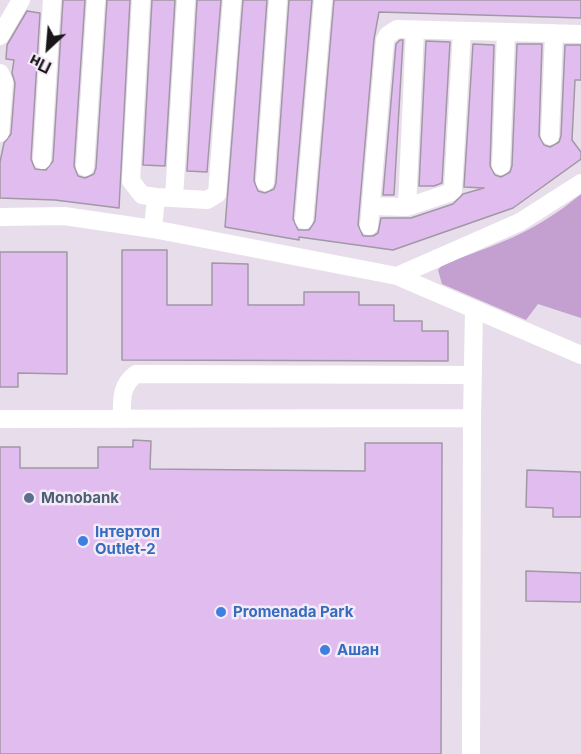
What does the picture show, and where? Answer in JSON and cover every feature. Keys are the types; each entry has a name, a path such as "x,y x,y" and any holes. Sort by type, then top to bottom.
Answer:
{"lane":[{"path":"0,36 21,0"},
{"path":"42,160 52,0"},
{"path":"85,167 96,0"},
{"path":"141,0 131,181 142,195 207,200 217,194 232,0"},
{"path":"153,229 165,197 186,0"},
{"path":"266,182 278,0"},
{"path":"304,220 323,0"},
{"path":"369,226 388,35 397,29 581,34"},
{"path":"407,207 415,30"},
{"path":"371,206 407,207 449,194 453,190 462,31"},
{"path":"501,166 506,32"},
{"path":"550,136 554,33"},
{"path":"0,73 4,82 0,133"},
{"path":"397,276 520,222 581,183"},
{"path":"0,217 64,216 153,229 397,276 581,356"},
{"path":"471,754 474,310"},
{"path":"122,419 123,389 127,381 136,374 473,375"},
{"path":"0,419 472,418"}],"shaded area":[{"path":"581,194 581,318 538,304 526,320 442,284 438,270 443,264 531,228"}],"building":[{"path":"63,0 85,0 74,166 78,176 85,178 94,174 96,168 107,0 130,0 119,208 55,200 0,198 0,162 4,143 11,134 15,83 12,73 14,60 6,59 7,45 27,11 40,13 31,159 35,169 46,170 53,161"},
{"path":"152,0 175,0 165,166 143,165"},
{"path":"197,0 221,0 207,172 187,171"},
{"path":"243,0 267,0 254,181 258,191 265,193 274,189 276,183 289,0 312,0 293,219 298,230 309,230 315,221 334,0 581,0 581,18 379,12 374,39 358,225 363,236 373,236 378,233 381,218 411,218 453,204 463,194 484,188 464,187 473,44 494,45 490,166 495,175 501,177 510,172 512,166 517,44 542,44 539,136 544,145 550,147 559,142 561,136 565,45 581,45 581,80 575,80 572,140 581,152 581,159 513,208 393,250 299,237 299,240 225,227"},
{"path":"403,40 394,195 383,195 396,44"},
{"path":"426,41 450,42 442,183 434,186 419,186"},
{"path":"122,250 167,250 167,305 212,305 212,263 248,264 248,305 304,305 304,292 359,292 359,305 394,305 394,321 422,321 422,331 448,331 448,361 122,360"},
{"path":"0,252 67,252 67,374 18,373 18,387 0,387"},
{"name":"Promenada Park","path":"133,440 151,441 150,469 365,471 365,443 442,443 441,754 0,754 0,447 20,447 20,468 98,468 98,447 133,447"},
{"path":"527,470 581,472 581,517 553,517 553,508 526,507"},
{"path":"526,571 581,573 581,602 526,601"}],"place":[{"name":"Monobank","path":"29,498"},
{"name":"Інтертоп Outlet-2","path":"83,541"},
{"name":"Promenada Park","path":"221,612"},
{"name":"Ашан","path":"325,650"}]}
